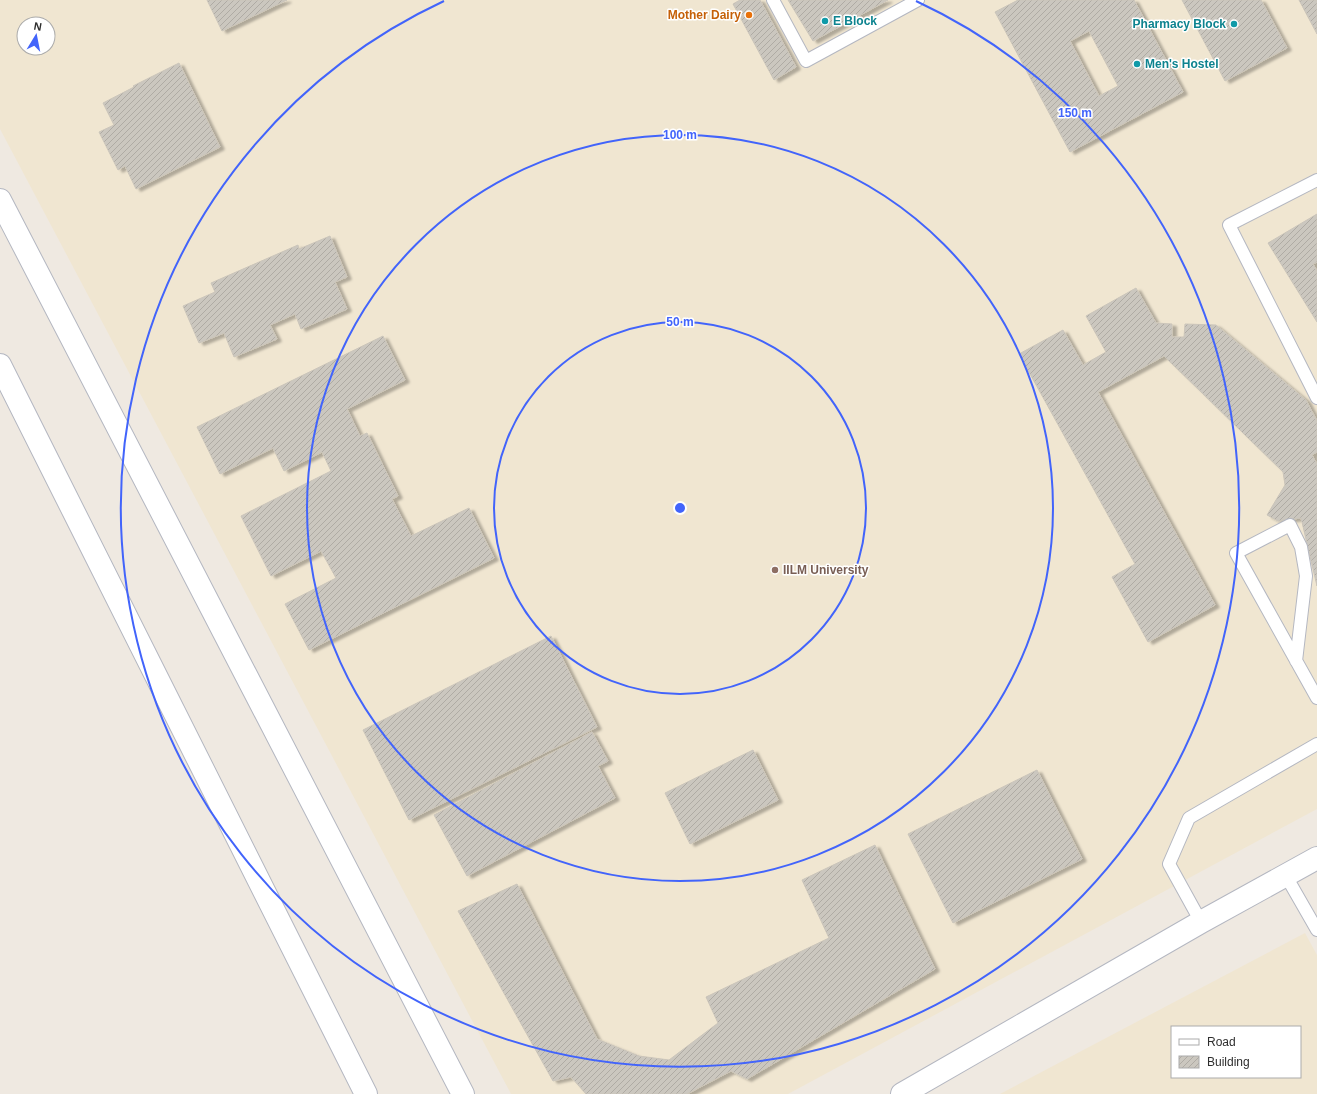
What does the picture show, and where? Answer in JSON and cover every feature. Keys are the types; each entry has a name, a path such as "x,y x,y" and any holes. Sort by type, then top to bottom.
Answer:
{"street":[{"path":"0,200 464,1094"},
{"path":"0,365 366,1094"},
{"path":"902,1094 1202,922 1317,858"}],"lane":[{"path":"773,0 806,61 918,0"},
{"path":"1315,390 1229,225 1317,180"},
{"path":"1296,661 1306,576 1301,546 1290,525 1236,553 1296,661 1317,698"},
{"path":"1202,922 1169,864 1189,818 1317,744"},
{"path":"1286,876 1317,930"}],"shaded area":[{"name":"IILM University","path":"0,0 1317,0 1317,809 788,1094 511,1094 0,129"},
{"path":"1305,933 1317,955 1317,1094 1000,1094"}],"building":[{"path":"207,0 287,0 222,31"},
{"path":"740,0 760,0 796,67 774,80 733,4"},
{"name":"E Block","path":"788,0 888,0 813,41"},
{"name":"Men's Hostel","path":"1018,0 1134,0 1183,92 1070,152 995,12","holes":["1089,31 1118,86 1099,96 1070,41"]},
{"name":"Pharmacy Block","path":"1182,0 1261,0 1287,48 1225,81"},
{"path":"1299,0 1317,0 1317,34"},
{"path":"179,63 220,147 136,189 125,166 118,170 99,132 114,125 103,103"},
{"path":"1317,214 1317,262 1313,264 1317,271 1317,322 1268,243"},
{"path":"330,236 347,277 335,282 347,309 301,329 295,314 270,325 277,339 234,357 224,333 199,343 183,306 215,292 211,283 298,245 299,249"},
{"path":"1136,288 1156,323 1172,324 1172,337 1184,337 1185,324 1216,325 1306,400 1317,421 1317,452 1312,455 1317,464 1317,586 1301,518 1278,521 1267,515 1285,485 1283,472 1164,356 1098,392 1215,605 1148,642 1112,577 1135,564 1019,354 1063,330 1083,365 1106,352 1086,316"},
{"path":"383,336 405,380 347,409 360,436 367,433 398,496 392,499 411,536 469,508 494,558 309,650 285,604 336,578 321,551 271,576 241,516 331,471 322,452 284,471 273,448 220,474 197,427"},
{"path":"551,636 597,727 409,820 363,730"},
{"path":"592,732 608,761 598,766 615,798 467,876 434,815"},
{"path":"753,750 778,800 690,844 665,793"},
{"path":"1037,770 1082,859 953,923 908,834"},
{"path":"875,845 935,969 747,1079 731,1071 687,1094 586,1094 571,1077 553,1081 458,911 517,884 597,1039 639,1056 669,1060 718,1023 706,997 829,938 802,880"}],"place":[{"name":"Mother Dairy","path":"749,15"},
{"name":"E Block","path":"825,21"},
{"name":"Pharmacy Block","path":"1234,24"},
{"name":"Men's Hostel","path":"1137,64"},
{"name":"IILM University","path":"775,570"}]}
